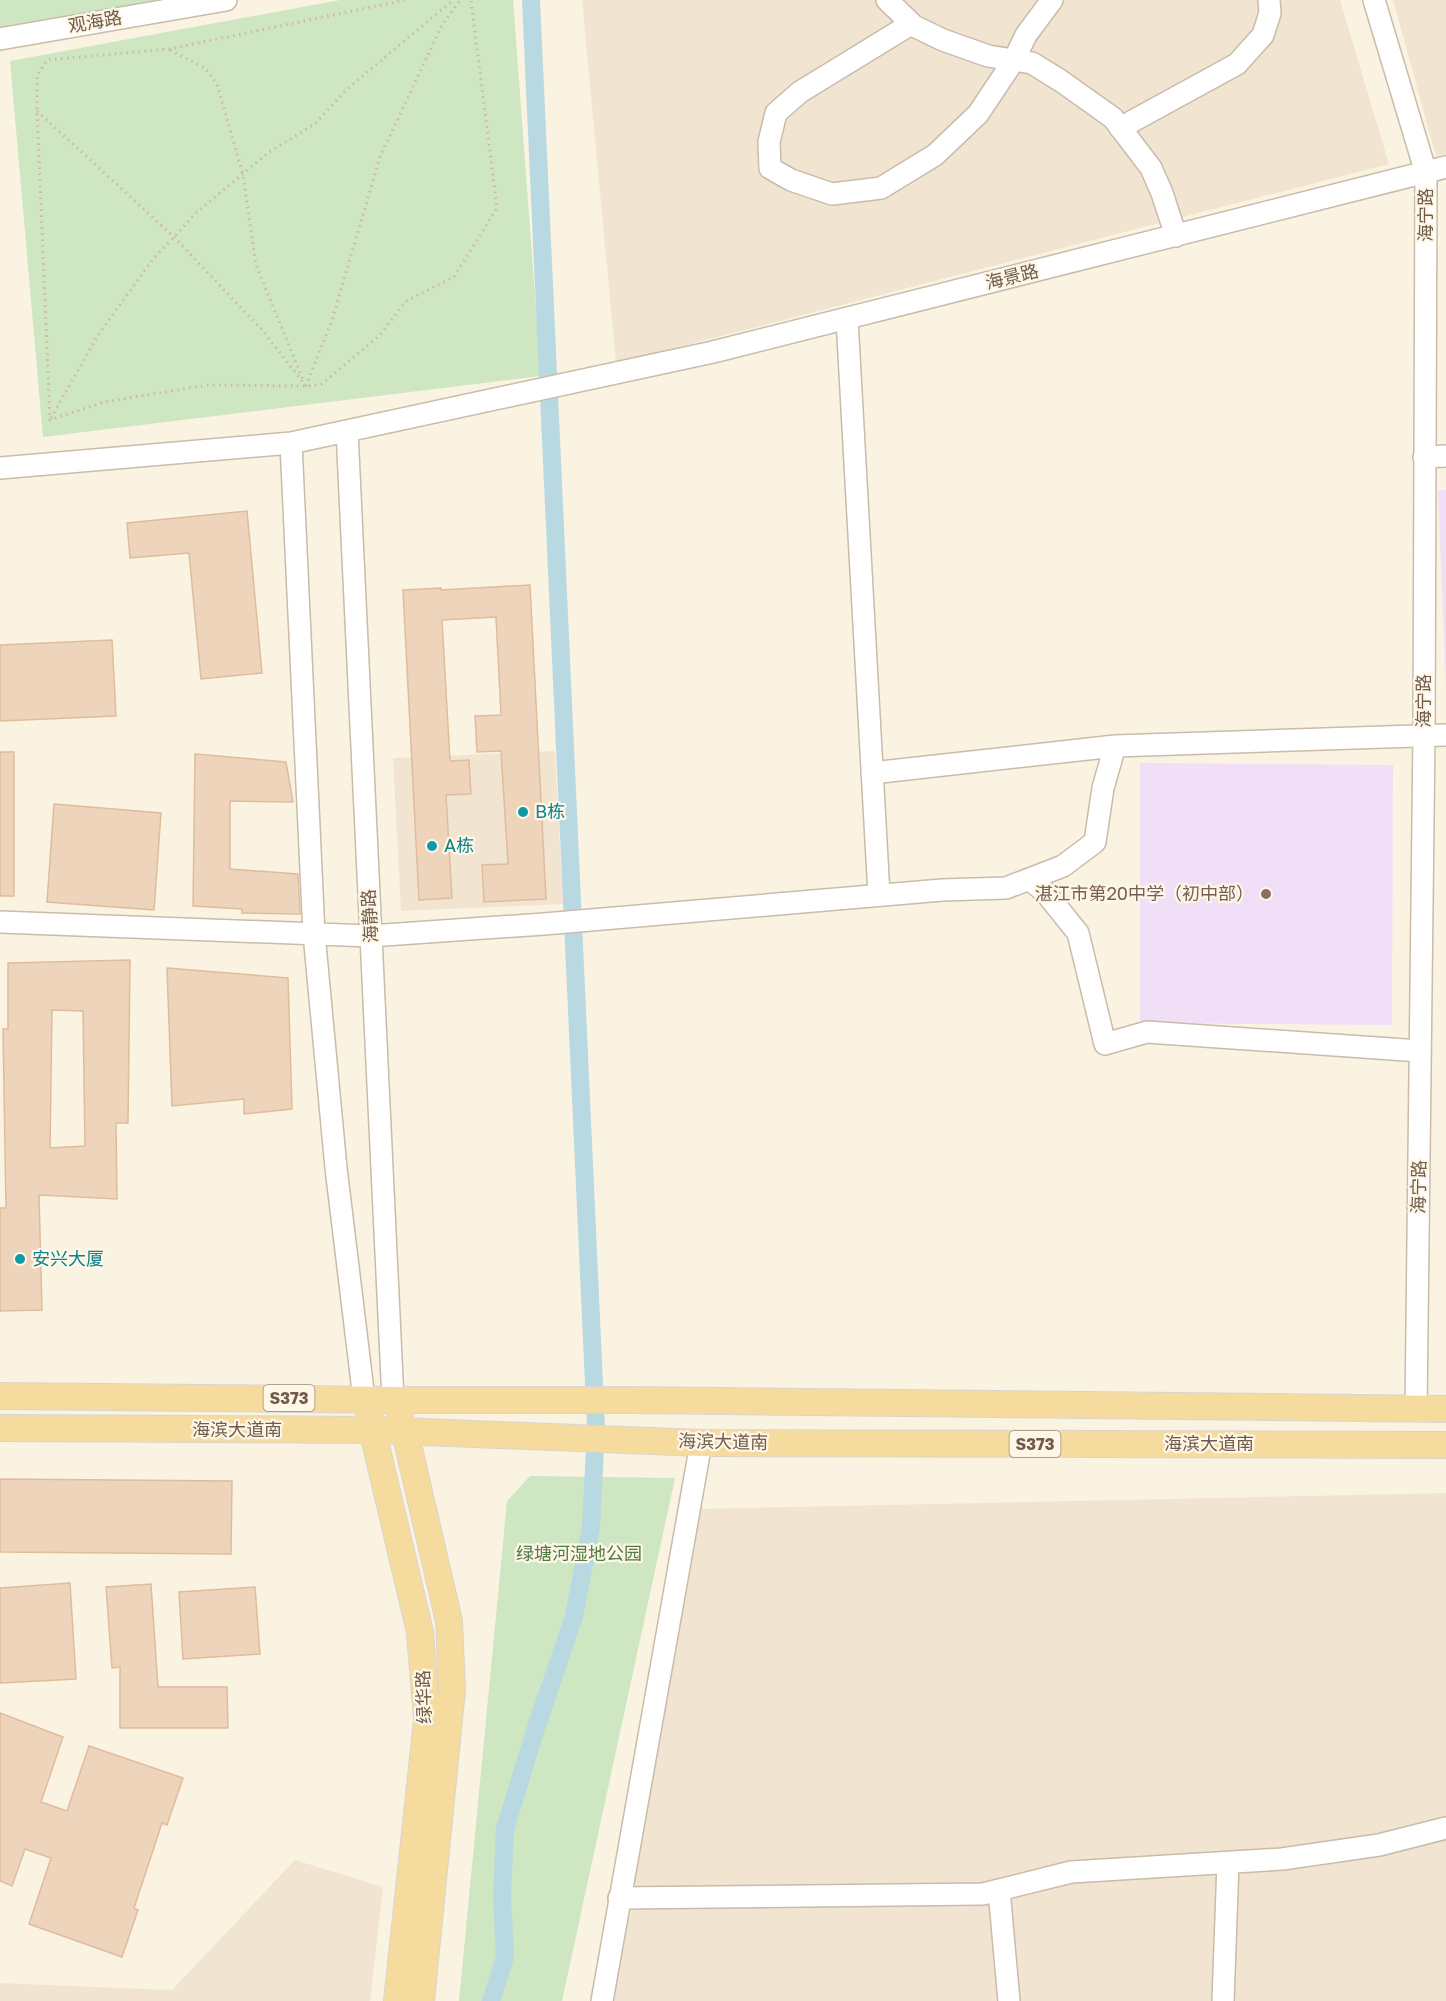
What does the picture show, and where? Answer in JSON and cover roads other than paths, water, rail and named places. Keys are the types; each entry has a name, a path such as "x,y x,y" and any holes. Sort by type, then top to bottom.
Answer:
{"main road":[{"name":"海滨大道南","path":"0,1396 1446,1409"},
{"name":"绿华路","path":"364,1399 374,1430 420,1632 427,1720 397,2001"},
{"name":"绿华路","path":"393,1400 405,1432 449,1621 452,1689 421,2001"},
{"name":"海滨大道南","path":"0,1428 374,1430 701,1443 1446,1445"}],"street":[{"name":"观海路","path":"0,39 226,0"},
{"path":"887,0 911,24 943,40 988,56 1032,63 1113,118 1152,168 1176,236"},
{"path":"911,24 800,92 776,113 769,142 770,168 790,180 832,194 881,188 935,155 978,114 1014,60 1026,35 1052,0"},
{"path":"1120,128 1237,64 1263,35 1270,13 1269,0"},
{"name":"海宁路","path":"1374,0 1436,170 1432,457 1424,735 1416,1410"},
{"name":"海景路","path":"0,468 291,443 713,352 1436,170"},
{"path":"847,319 879,896"},
{"name":"海静路","path":"347,431 393,1400"},
{"path":"291,443 314,934 336,1168 364,1399"},
{"path":"872,773 1115,746 1446,735"},
{"path":"0,922 370,936 544,924 942,890 1006,888 1063,866 1095,842 1103,788 1115,746"},
{"path":"1029,879 1045,892 1078,933 1105,1044 1147,1032 1420,1052"},
{"path":"602,2001 701,1443"},
{"path":"619,1898 983,1894 1071,1872 1282,1859 1379,1845 1446,1828"},
{"path":"1223,2001 1228,1863"},
{"path":"999,1890 1009,2001"}],"waterway":[{"path":"491,2001 505,1957 502,1897 505,1829 574,1616 591,1527 596,1428 531,0"}],"place":[{"name":"B栋","path":"523,812"},
{"name":"A栋","path":"432,846"},
{"name":"湛江市第20中学（初中部）","path":"1266,894"},
{"name":"安兴大厦","path":"20,1259"}],"park label":[{"name":"绿塘河湿地公园","path":"579,1554"}]}
